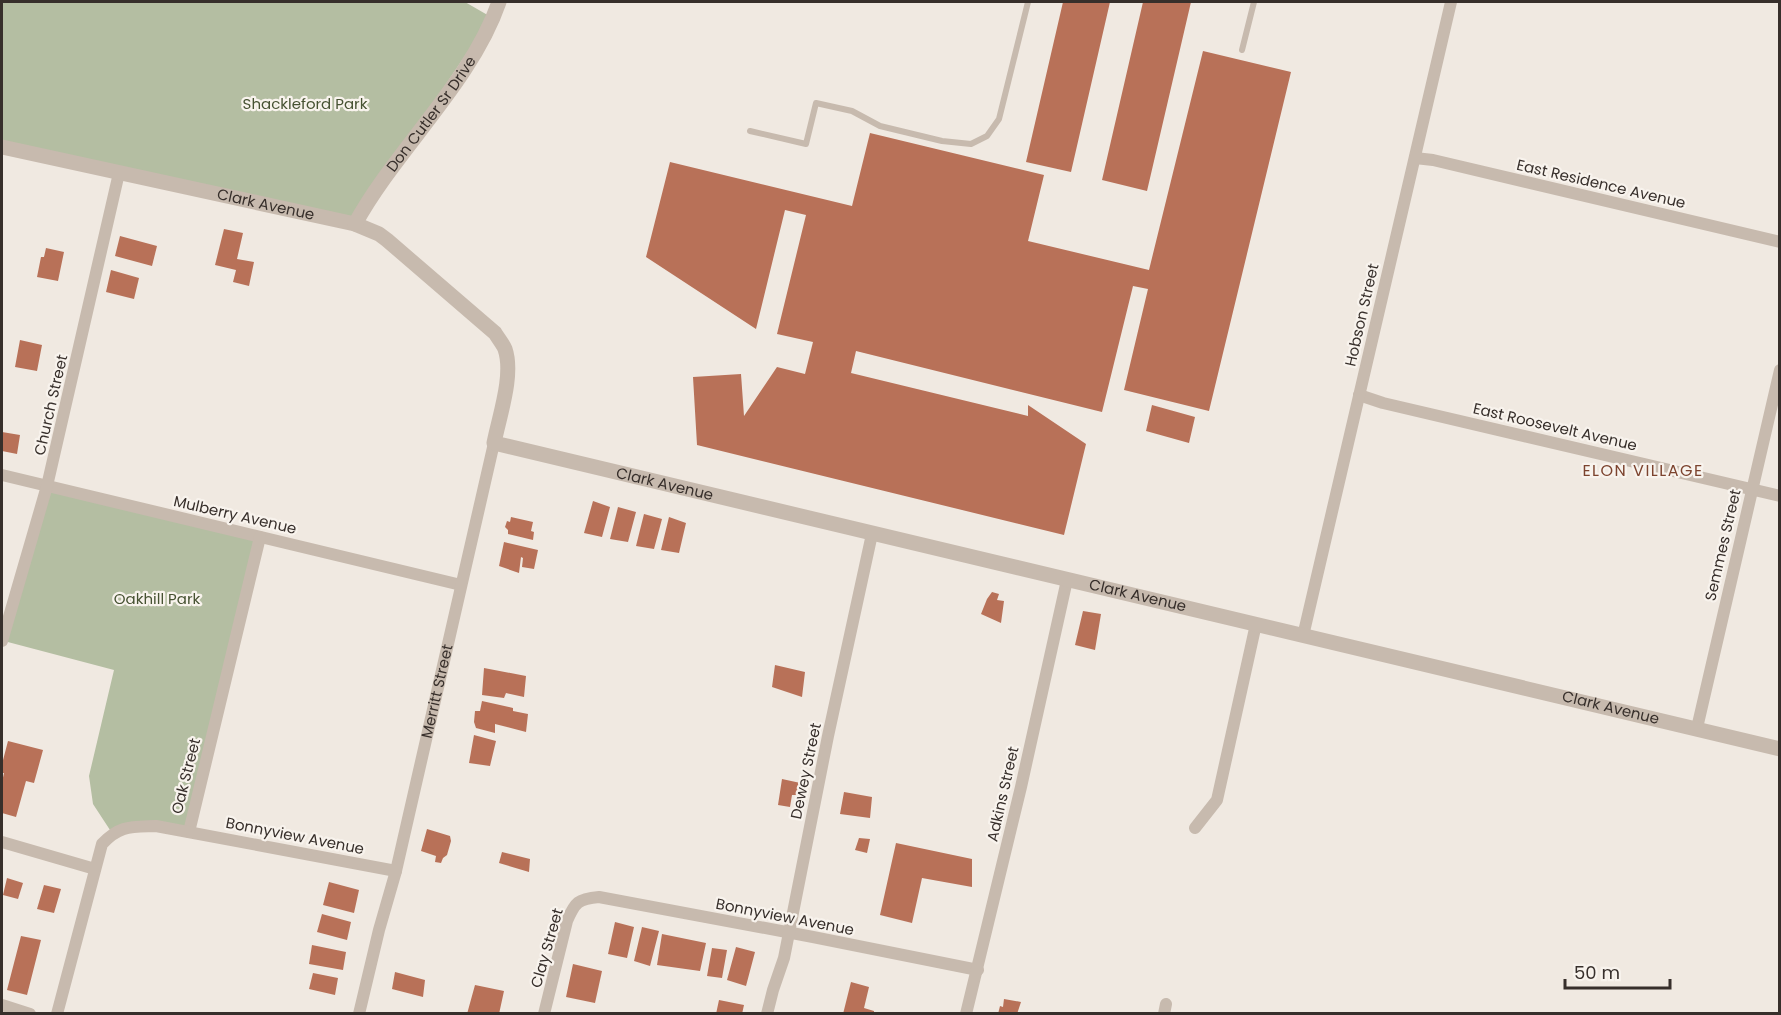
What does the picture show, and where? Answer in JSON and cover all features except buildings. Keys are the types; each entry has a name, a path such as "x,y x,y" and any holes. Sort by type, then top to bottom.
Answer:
{"street":[{"name":"Don Cutler Sr Drive","path":"355,224 366,203 451,88 481,42 499,2"},
{"name":"Hobson Street","path":"1303,636 1451,2"},
{"name":"Clark Avenue","path":"2,147 355,224 378,234 495,333 505,349 507,368"},
{"name":"East Residence Avenue","path":"1415,158 1445,163 1779,242"},
{"name":"Church Street","path":"2,641 48,486 119,173"},
{"name":"Merritt Street","path":"359,1014 378,930 396,872 494,443 506,388 507,368"},
{"name":"Semmes Street","path":"1697,728 1779,370"},
{"name":"East Roosevelt Avenue","path":"1359,395 1383,403 1779,496"},
{"name":"Clark Avenue","path":"494,443 1779,748"},
{"name":"Mulberry Avenue","path":"2,475 461,585"},
{"name":"Dewey Street","path":"767,1014 784,958 828,736 872,534"},
{"name":"Oak Street","path":"57,1014 102,844 113,832 131,827 156,826 189,832 260,537"},
{"name":"Adkins Street","path":"966,1014 1067,580"},
{"path":"1195,828 1217,800 1256,624"},
{"name":"Bonnyview Avenue","path":"189,832 396,872"},
{"path":"2,842 95,869"},
{"name":"Bonnyview Avenue","path":"588,898 599,897 789,932 978,970"},
{"name":"Clay Street","path":"544,1014 567,921 573,907 583,898 588,898"},
{"path":"2,1005 30,1014"}],"lane":[{"path":"750,131 806,144 816,103 852,111 880,126 942,141 971,144 987,136 999,119 1028,2"},
{"path":"1242,50 1254,2"}],"green space":[{"name":"Shackleford Park","path":"2,2 465,2 491,17 354,221 2,144"},
{"name":"Oakhill Park","path":"49,488 258,538 187,827 110,830 93,804 89,776 114,670 4,641"}],"district":[{"name":"ELON VILLAGE","path":"1643,470"}]}
